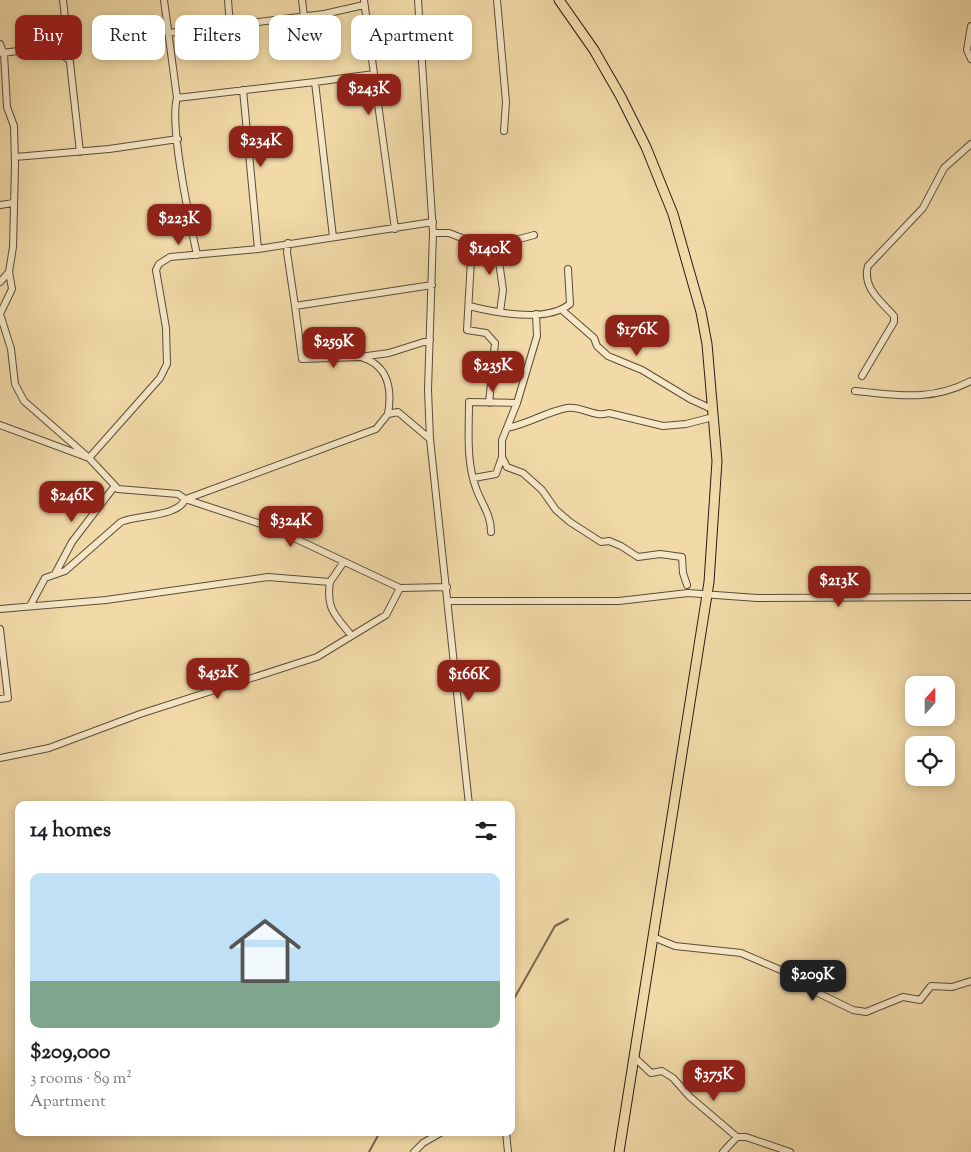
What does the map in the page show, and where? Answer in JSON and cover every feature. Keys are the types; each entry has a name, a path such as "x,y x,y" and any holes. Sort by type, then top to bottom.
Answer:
{"highway":[{"path":"559,0 594,50 622,97 646,147 664,191 692,274 701,312 717,470 715,515 707,595 619,1152"}],"street":[{"path":"63,0 64,15"},
{"path":"164,0 177,98 174,109 197,255"},
{"path":"228,0 229,15"},
{"path":"302,0 304,15"},
{"path":"418,0 433,222 430,439 470,801"},
{"path":"497,0 506,102 504,130"},
{"path":"309,15 364,3 395,229"},
{"path":"971,26 967,50 971,59"},
{"path":"168,32 175,31"},
{"path":"0,44 7,107 14,126 15,157 13,248 9,272 12,289 0,314 10,349 15,384 24,401 89,458 114,486 124,490 178,494 185,499 273,528 400,588 447,587"},
{"path":"2,53 15,51"},
{"path":"68,60 80,152"},
{"path":"177,98 374,74"},
{"path":"315,82 333,238"},
{"path":"243,90 258,249"},
{"path":"15,157 80,152 178,139"},
{"path":"862,376 894,322 894,316 868,286 865,275 868,266 923,208 944,168 971,144"},
{"path":"0,205 13,204"},
{"path":"89,458 160,378 167,364 166,328 156,270 159,264 170,257 258,249 433,222"},
{"path":"433,232 449,233 472,242 512,241 534,234"},
{"path":"496,240 503,290 500,312"},
{"path":"472,242 470,249 467,330 486,333 495,343 489,403"},
{"path":"288,243 287,252 302,359 360,357 389,353 430,340"},
{"path":"469,306 500,312 536,314 553,313 562,310 570,304 568,269"},
{"path":"0,282 9,272"},
{"path":"295,306 432,285"},
{"path":"562,310 594,338 597,346 608,356 642,370 712,413"},
{"path":"474,478 496,474 502,457 502,440 517,403 537,336 536,314"},
{"path":"30,606 44,578 65,570 121,522 131,517 168,512 182,504 185,499 376,429 388,414 390,396 388,383 382,369 372,361 360,357"},
{"path":"855,391 919,397 953,390 971,381"},
{"path":"491,532 491,520 476,488 470,456 469,402 517,403"},
{"path":"507,428 524,425 538,416 569,408 601,416 609,414 663,426 686,424 712,413"},
{"path":"388,414 398,412 430,439"},
{"path":"0,425 89,458"},
{"path":"502,457 507,467 523,473 542,490 556,510 570,522 601,542 615,543 638,557 660,554 682,556 682,573 687,585"},
{"path":"55,574 72,542 114,486"},
{"path":"343,562 330,582 328,599 334,613 350,635"},
{"path":"0,609 106,600 268,577 330,582"},
{"path":"0,758 49,748 140,714 316,657 386,615 400,588"},
{"path":"448,601 619,601 688,593 707,595 730,594 757,598 971,597"},
{"path":"0,629 8,698 0,700"},
{"path":"653,937 675,946 741,953 783,971 814,991 854,1010 866,1012 903,998 920,1000 931,986 952,987 971,981"},
{"path":"633,1056 651,1073 662,1071 673,1078 690,1097 737,1137 746,1137 790,1152"},
{"path":"414,1152 423,1143 435,1136"},
{"path":"506,1136 508,1152"},
{"path":"723,1152 737,1137"}],"waterway":[{"path":"515,997 555,926 568,919"},
{"path":"369,1152 378,1136"}]}
